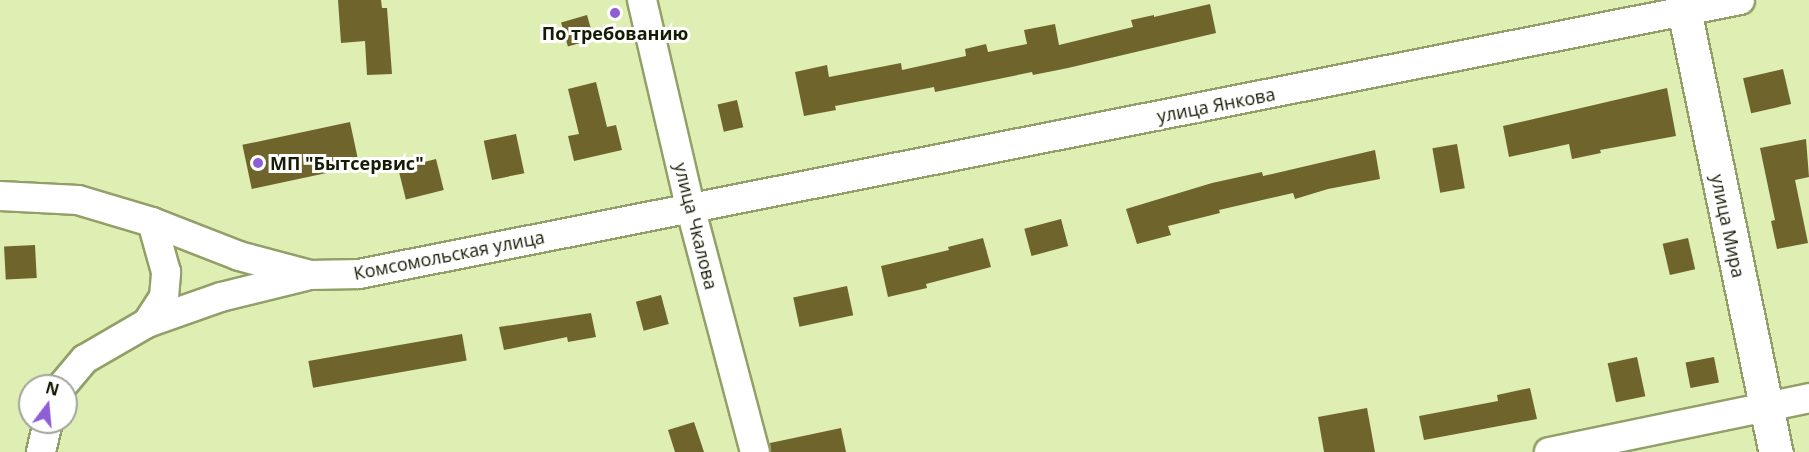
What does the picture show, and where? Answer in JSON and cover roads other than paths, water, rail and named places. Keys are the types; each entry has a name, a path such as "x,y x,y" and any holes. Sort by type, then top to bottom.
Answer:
{"main road":[{"name":"улица Мира","path":"1683,6 1776,452"}],"street":[{"name":"улица Чкалова","path":"642,0 691,210 755,452"},
{"name":"улица Янкова","path":"691,210 1683,6 1740,0"},
{"name":"Комсомольская улица","path":"0,196 78,200 152,222 239,256 310,275 359,274 665,213 691,210"},
{"path":"147,323 164,297 166,272 152,222"},
{"path":"72,374 85,359 147,323 221,297 310,275"},
{"path":"1549,452 1809,398"},
{"path":"41,452 45,434"}],"place":[{"name":"По требованию","path":"615,13"},
{"name":"МП \"Бытсервис\"","path":"258,163"}]}
